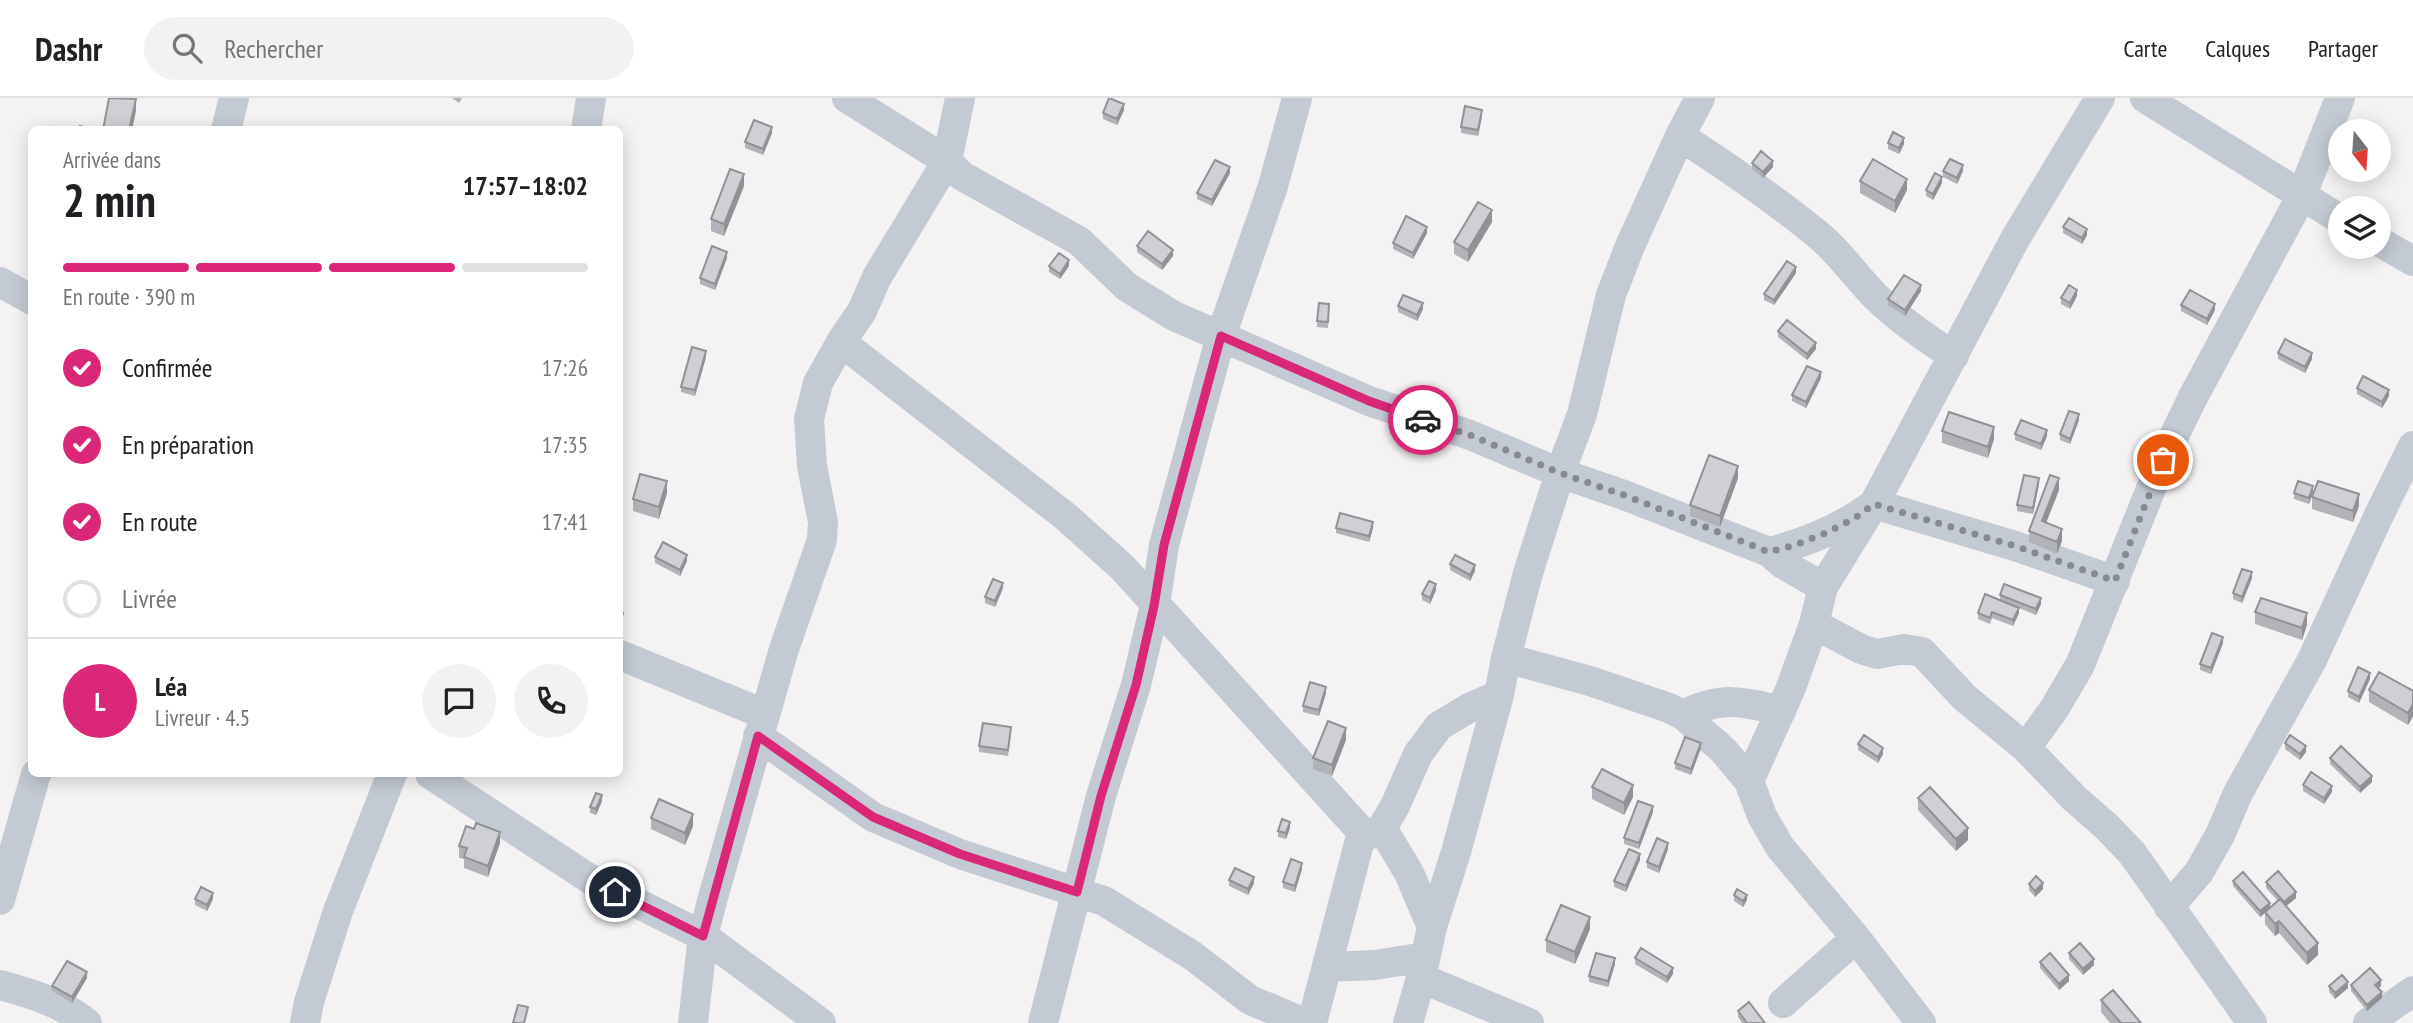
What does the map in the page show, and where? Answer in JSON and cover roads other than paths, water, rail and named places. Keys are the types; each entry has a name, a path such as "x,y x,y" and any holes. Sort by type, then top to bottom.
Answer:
{"street":[{"path":"227,126 234,98"},
{"path":"587,126 592,98"},
{"path":"847,98 947,161 962,176 1079,241 1127,287 1174,316 1369,401 1470,435 1560,473 1769,552 1783,564 1823,587"},
{"path":"694,1023 703,936 783,649 822,540 823,522 812,466 809,419 818,383 862,311 877,277 947,161 960,98"},
{"path":"1044,1023 1101,796 1136,685 1154,606 1164,545 1221,336 1273,186 1297,98"},
{"path":"1408,1023 1432,927 1456,852 1499,695 1528,573 1582,414 1611,295 1630,246 1700,98"},
{"path":"1749,781 1781,711 1814,624 1823,587 1874,504 2015,239 2100,98"},
{"path":"2145,98 2328,212"},
{"path":"2026,748 2054,709 2080,665 2163,460 2193,397 2301,197 2340,98"},
{"path":"1680,136 1742,176 1822,238 1898,316 1954,356"},
{"path":"2391,248 2413,261"},
{"path":"0,282 28,298"},
{"path":"841,342 1065,516 1122,567 1154,606 1372,830 1409,873 1432,927"},
{"path":"2169,907 2199,872 2220,835 2238,793 2312,660 2413,446"},
{"path":"1874,504 2015,546 2115,581"},
{"path":"1769,552 1828,532 1874,504"},
{"path":"1122,567 1164,545"},
{"path":"1814,624 1861,649 1877,654 1904,649 1922,652 1965,698 2026,748 2132,853 2252,1023"},
{"path":"623,656 761,725 873,817 960,854 1104,901 1193,956 1250,1000 1305,1023"},
{"path":"1506,658 1647,700 1683,715 1723,750 1749,781 1762,816 1780,847 1856,938 1921,1023"},
{"path":"1312,1023 1372,830 1395,806 1418,754 1439,726 1469,708 1499,695"},
{"path":"1683,715 1700,706 1718,702 1750,704 1781,711"},
{"path":"0,900 35,777"},
{"path":"305,1023 338,911 391,777"},
{"path":"435,777 593,881 703,936 821,1023"},
{"path":"1783,1003 1856,938"},
{"path":"1328,967 1375,965 1423,968 1529,1023"},
{"path":"0,985 48,998 71,1010 87,1023"},
{"path":"2368,1023 2413,991"}]}
